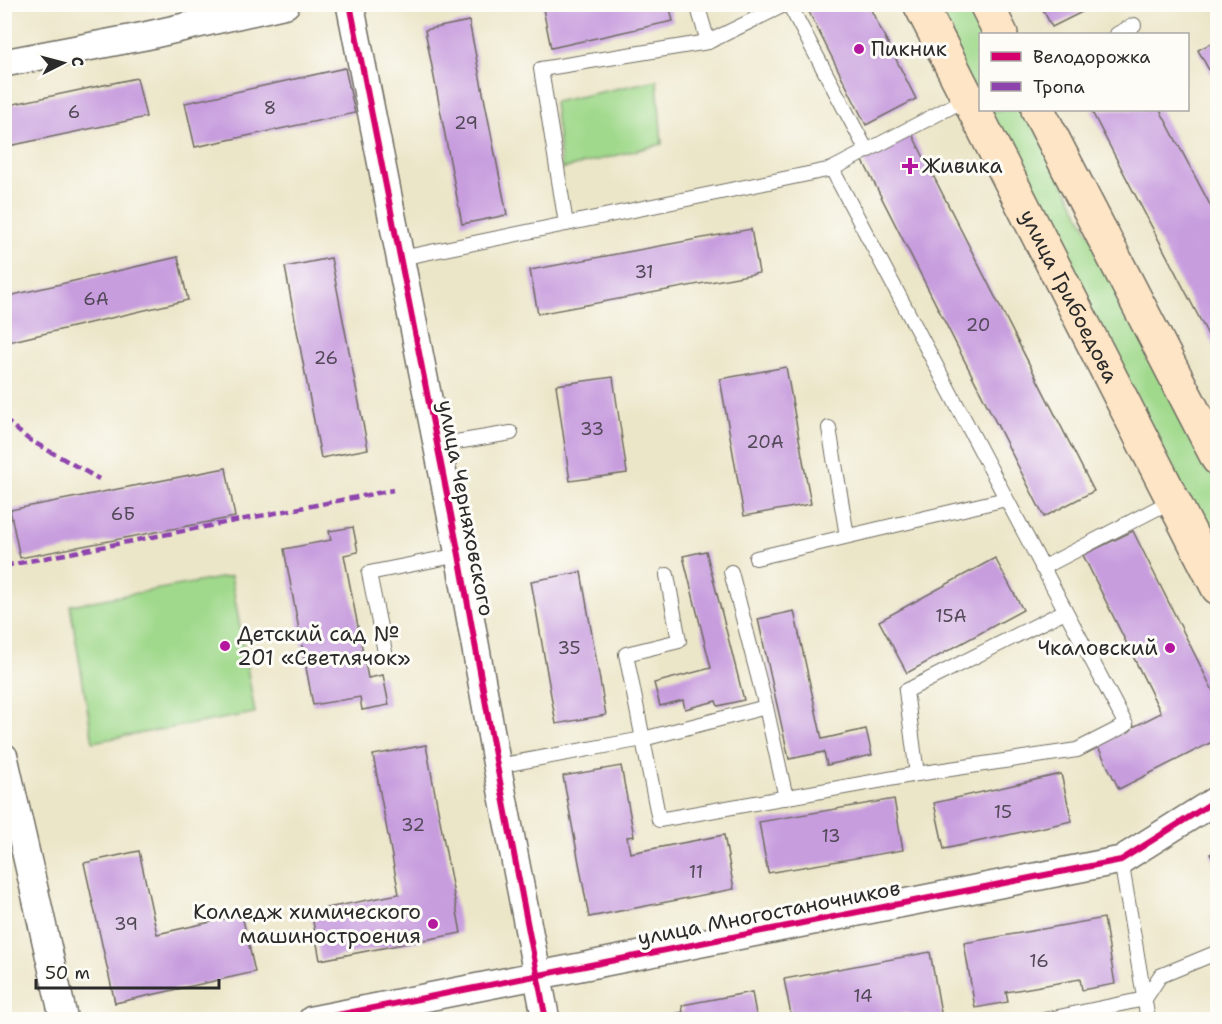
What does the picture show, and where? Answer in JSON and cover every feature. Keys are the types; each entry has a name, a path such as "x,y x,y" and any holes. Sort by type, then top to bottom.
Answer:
{"main road":[{"name":"улица Грибоедова","path":"920,4 1218,588"},
{"path":"986,4 1000,33"},
{"path":"1039,111 1218,459"}],"street":[{"path":"4,63 145,36 286,4"},
{"name":"улица Черняховского","path":"350,4 438,445 546,1020"},
{"path":"4,757 64,1020"},
{"name":"улица Многостаночников","path":"312,1020 1120,860 1218,799"}],"lane":[{"path":"697,4 708,42"},
{"path":"566,224 541,69 708,42 788,4 867,151"},
{"path":"1119,33 1134,26"},
{"path":"401,258 832,169 968,98"},
{"path":"667,575 679,641 626,654 659,820 917,774 1077,750 1126,725 832,169"},
{"path":"829,428 847,536"},
{"path":"438,445 511,433"},
{"path":"756,558 1006,499"},
{"path":"1042,568 1173,500"},
{"path":"385,652 369,573 459,555"},
{"path":"731,572 766,707 786,798"},
{"path":"917,774 906,691 1065,611"},
{"path":"497,766 643,739 766,707"},
{"path":"1120,860 1148,1020"},
{"path":"1044,1020 1144,999 1160,976 1218,952"}],"green space":[{"path":"929,5 972,5 987,33 979,33 979,104"},
{"path":"657,80 662,144 562,169 554,102"},
{"path":"984,111 1027,111 1217,483 1217,571"},
{"path":"231,576 255,713 93,742 70,605"}],"building":[{"path":"542,4 669,4 673,21 551,48"},
{"path":"805,4 868,4 916,99 866,125"},
{"path":"1040,4 1098,4 1052,27"},
{"path":"469,21 507,215 462,224 425,30"},
{"path":"1218,40 1218,86 1198,50"},
{"path":"345,68 355,113 195,147 185,103"},
{"path":"137,78 146,117 4,147 4,106"},
{"path":"1092,111 1161,111 1218,220 1218,354"},
{"path":"912,134 1094,491 1044,517 862,159"},
{"path":"751,229 759,273 538,314 530,270"},
{"path":"178,257 188,300 4,343 4,297"},
{"path":"331,258 368,449 321,458 285,267"},
{"path":"786,367 811,504 744,516 720,379"},
{"path":"613,377 627,473 570,481 556,385"},
{"path":"226,468 235,517 20,558 10,510"},
{"path":"353,527 358,552 344,555 368,678 383,675 389,705 362,710 360,697 313,705 284,549 331,540 329,531"},
{"path":"1133,531 1218,701 1218,739 1119,789 1097,745 1161,713 1083,555"},
{"path":"706,551 744,700 718,706 716,701 685,709 683,700 660,706 654,683 711,668 683,556"},
{"path":"995,558 1023,610 907,673 879,621"},
{"path":"581,572 606,715 556,724 531,581"},
{"path":"794,611 822,739 866,729 872,755 827,765 824,752 789,759 758,619"},
{"path":"426,745 461,933 320,960 311,911 399,894 373,755"},
{"path":"621,766 634,836 627,837 630,853 724,835 734,889 589,917 563,776"},
{"path":"1061,774 1072,821 944,849 934,803"},
{"path":"894,799 903,850 768,873 759,822"},
{"path":"1218,850 1218,868 1210,854"},
{"path":"139,851 157,934 242,915 255,972 115,1003 84,863"},
{"path":"1104,918 1115,984 1082,990 1080,979 1006,992 1008,1002 975,1008 964,943"},
{"path":"930,952 942,1018 910,1020 908,1013 872,1020 792,1020 784,979"},
{"path":"752,992 757,1020 646,1020 683,1012 682,1005"}],"marked path":[{"path":"4,419 28,439 99,479"},
{"path":"4,566 393,490"}],"cycle path":[{"path":"350,4 459,555 546,1020"},
{"path":"312,1020 1121,860 1218,799"}],"place":[{"name":"Пикник","path":"859,49"},
{"name":"Живика","path":"910,166"},
{"name":"Детский сад № 201 «Светлячок»","path":"225,646"},
{"name":"Чкаловский","path":"1170,648"},
{"name":"Колледж химического машиностроения","path":"433,924"}]}
